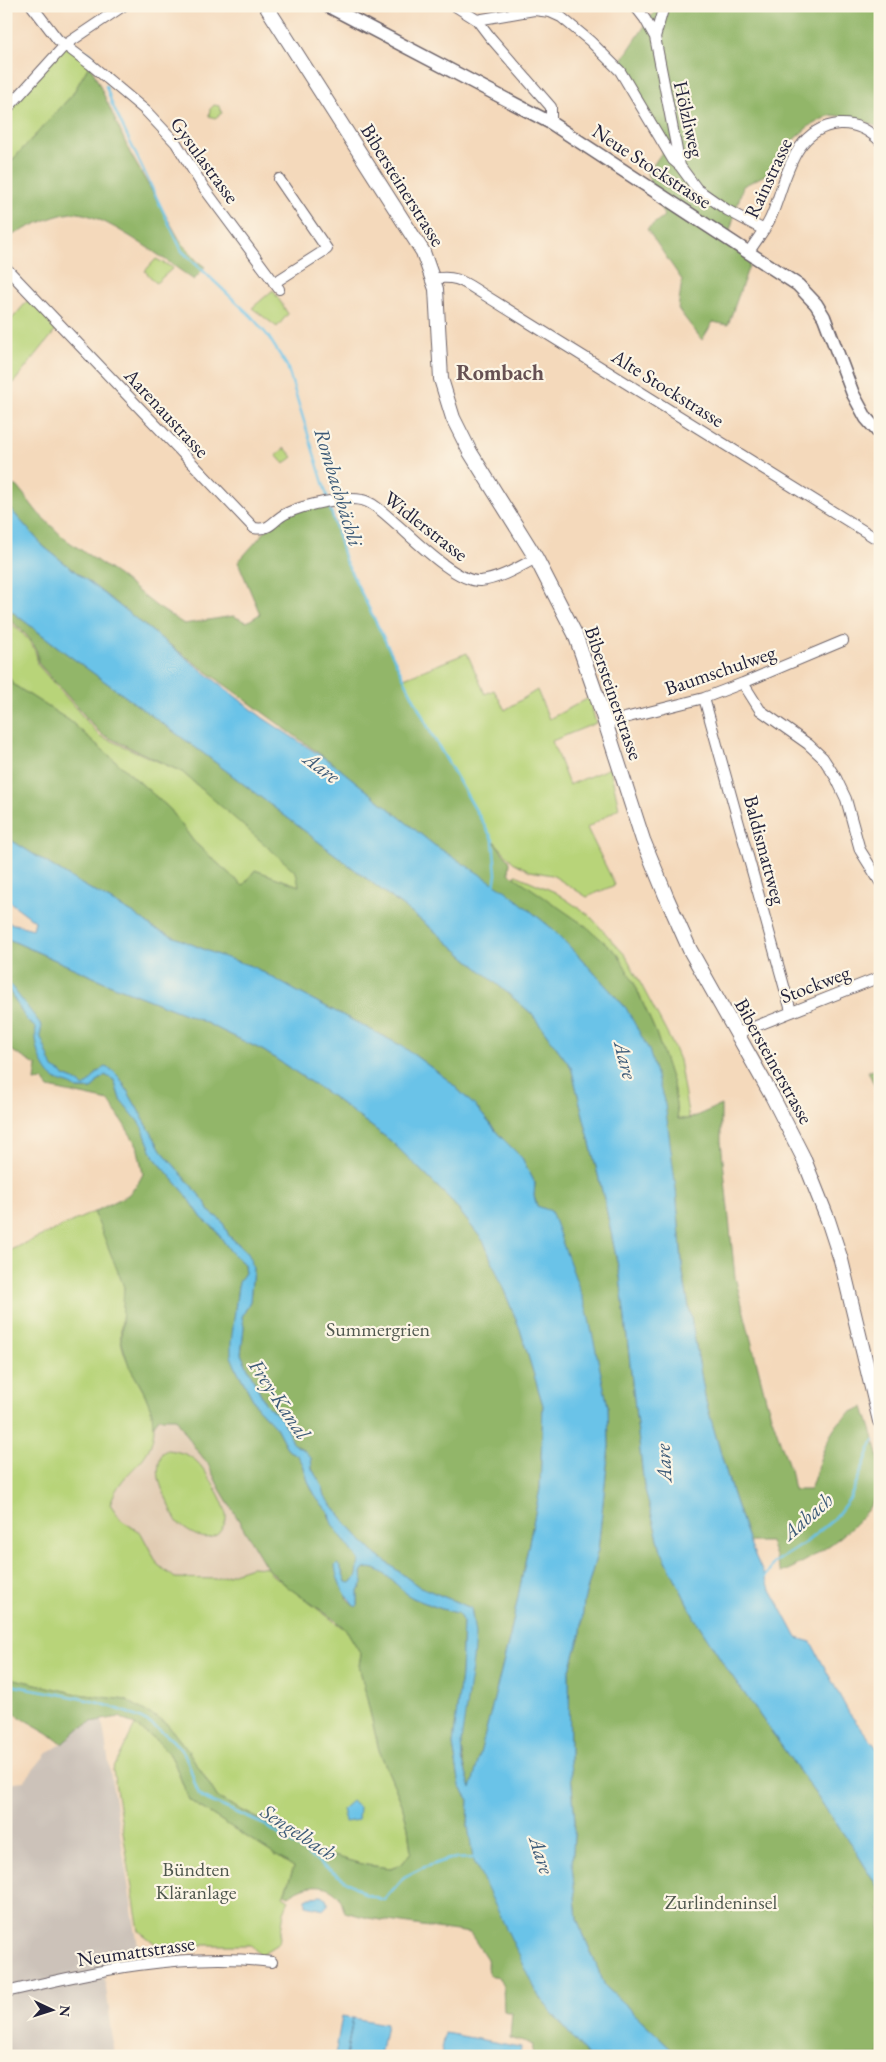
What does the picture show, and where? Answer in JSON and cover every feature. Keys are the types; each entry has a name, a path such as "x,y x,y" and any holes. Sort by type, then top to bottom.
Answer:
{"main road":[{"name":"Bibersteinerstrasse","path":"266,6 419,243 434,279 437,300 440,369 451,412 470,452 536,558 575,634 642,840 666,896 690,950 803,1157 828,1220 854,1311 880,1421"}],"street":[{"name":"Gysulastrasse","path":"32,6 58,40 146,111 176,143 204,188 276,286 327,249 279,179"},
{"path":"6,110 65,45 122,6"},
{"name":"Neue Stockstrasse","path":"328,6 551,123 798,285 816,304 831,334 853,394 866,418 880,434"},
{"path":"455,6 477,20 551,107 551,123"},
{"path":"635,6 655,37"},
{"name":"Hölzliweg","path":"664,6 655,37 680,166 697,189 727,210 764,230"},
{"path":"477,20 530,8 550,12 561,17 590,41 620,71 673,160 680,166"},
{"name":"Rainstrasse","path":"749,252 770,219 794,158 804,140 810,134 822,128 845,124 868,131 880,141"},
{"name":"Aarenaustrasse","path":"6,268 251,526 262,529 269,527 288,512 325,503"},
{"name":"Alte Stockstrasse","path":"434,279 450,276 456,278 880,542"},
{"name":"Widlerstrasse","path":"325,503 353,499 364,500 391,519 453,572 466,579 478,581 495,578 536,558"},
{"name":"Baumschulweg","path":"605,723 704,698 843,641"},
{"path":"743,683 760,710 808,744 823,758 836,778 846,799 860,850 880,882"},
{"name":"Baldismattweg","path":"704,698 791,1012"},
{"name":"Stockweg","path":"736,1034 880,977"},
{"name":"Neumattstrasse","path":"6,1992 97,1971 142,1963 227,1959 272,1962"}],"shaded area":[{"path":"159,1418 176,1418 208,1464 219,1487 267,1568 251,1567 217,1579 175,1578 158,1565 141,1533 121,1520 110,1504 122,1481 141,1462 151,1443 153,1426"},
{"path":"102,1720 140,1959 103,1965 115,2056 6,2056 6,1783 24,1781 47,1753 62,1744 77,1730 91,1722"}],"green space":[{"path":"658,6 880,6 880,128 858,118 830,115 808,127 783,149 769,173 743,186 726,244 751,260 728,325 713,322 702,340 678,309 682,280 647,229 664,216 647,174 665,148 620,63"},
{"path":"65,45 90,64 72,95 6,167 6,110"},
{"path":"90,64 130,153 181,242 197,261 205,267 194,280 134,239 98,219 83,214 71,213 54,217 6,238 6,167 72,95"},
{"path":"214,105 219,106 222,113 215,118 209,116 210,109"},
{"path":"156,259 173,268 156,283 145,271"},
{"path":"273,290 288,314 277,327 252,308"},
{"path":"29,299 57,329 6,392 6,326"},
{"path":"285,448 293,457 284,464 276,455"},
{"path":"6,483 18,487 38,513 65,539 119,576 156,606 184,624 233,616 247,622 260,614 238,562 269,527 282,516 320,504 329,507 345,560 431,733 493,840 510,862 509,873 587,927 618,954 634,983 656,1033 673,1084 678,1119 689,1119 721,1105 721,1141 735,1277 767,1403 790,1469 794,1490 810,1490 822,1453 834,1429 852,1412 864,1407 875,1444 880,1472 880,1482 876,1496 855,1524 841,1536 809,1559 781,1573 770,1542 749,1542 732,1492 706,1402 683,1273 676,1189 626,1008 549,926 518,901 434,845 335,765 166,642 44,547 6,504"},
{"name":"Zurlindeninsel","path":"6,607 203,753 431,928 531,1013 571,1067 605,1203 620,1276 644,1486 661,1550 694,1617 725,1666 855,1850 880,1891 880,2056 686,2056 673,2050 605,1986 577,1919 572,1865 575,1821 570,1761 569,1673 581,1632 584,1601 598,1550 609,1446 608,1406 599,1368 537,1206 534,1196 535,1183 522,1158 499,1135 477,1108 448,1080 402,1046 254,967 215,954 153,928 136,915 76,881 6,837 6,673 14,685 70,721 170,809 194,842 243,886 255,870 299,886 296,872 182,772 101,734 38,663 36,649 28,637 6,616"},
{"path":"6,619 27,638 35,650 37,664 100,736 182,772 297,872 299,886 255,870 243,886 194,842 170,809 70,721 14,685 6,673"},
{"path":"467,653 485,694 494,690 505,710 537,690 549,719 589,698 596,723 552,741 569,785 610,768 619,808 587,828 615,885 587,897 552,875 530,871 513,862 493,840 431,733 404,678"},
{"path":"516,875 555,892 589,915 626,956 679,1060 689,1119 678,1119 673,1084 656,1033 634,983 587,927 514,878"},
{"name":"Summergrien","path":"6,938 109,984 198,1019 264,1051 330,1095 391,1141 450,1199 484,1242 520,1329 543,1405 540,1489 510,1636 471,1790 463,1760 461,1742 474,1642 471,1608 418,1586 373,1552 346,1523 325,1496 323,1488 312,1469 311,1458 300,1447 292,1443 284,1422 265,1403 241,1354 244,1327 242,1317 250,1301 253,1269 242,1247 229,1236 222,1221 210,1212 205,1202 161,1150 120,1078 98,1071 89,1084 84,1087 64,1076 56,1080 72,1084 78,1089 92,1089 105,1075 114,1080 120,1099 141,1124 154,1157 185,1193 202,1218 215,1229 231,1252 244,1264 245,1273 238,1286 235,1309 235,1366 257,1407 276,1427 288,1450 298,1456 317,1499 328,1511 329,1517 359,1560 357,1576 351,1583 346,1582 340,1566 340,1584 344,1589 347,1599 356,1607 358,1605 358,1591 361,1588 362,1573 364,1569 371,1568 390,1578 413,1598 435,1607 458,1613 463,1622 461,1675 453,1745 460,1786 469,1800 468,1826 539,1997 588,2056 532,2056 533,2045 510,2038 512,2013 504,2011 503,1985 499,1977 489,1975 487,1959 470,1933 368,1918 345,1912 338,1896 325,1887 306,1887 289,1896 284,1894 294,1867 189,1800 169,1753 157,1741 135,1725 119,1717 91,1722 77,1730 62,1744 48,1733 6,1709 6,1677 78,1694 126,1700 167,1724 189,1752 218,1798 271,1826 302,1847 366,1865 391,1868 402,1864 411,1852 408,1827 402,1804 379,1750 359,1665 361,1654 347,1631 335,1620 289,1588 267,1568 219,1487 208,1464 176,1418 159,1418 153,1426 152,1412 144,1392 129,1366 121,1340 124,1287 94,1212 128,1195 137,1185 143,1174 137,1145 109,1101 49,1088 43,1080 35,1081 37,1066 6,1047"},
{"path":"880,1069 880,1102 868,1071"},
{"path":"94,1212 122,1279 125,1293 121,1340 124,1353 149,1403 153,1416 154,1430 148,1450 121,1483 110,1504 121,1520 141,1533 158,1565 175,1578 216,1579 251,1567 267,1568 271,1574 347,1631 361,1654 359,1665 379,1750 402,1804 408,1827 411,1852 402,1864 391,1868 366,1865 302,1847 271,1825 218,1798 189,1752 167,1724 126,1700 78,1694 6,1677 6,1252"},
{"path":"167,1450 190,1456 204,1470 213,1484 223,1503 226,1517 224,1525 217,1535 206,1538 194,1535 179,1524 176,1519 162,1488 158,1472 162,1453"},
{"name":"Bündten Kläranlage","path":"135,1725 157,1741 169,1753 189,1800 294,1867 283,1896 289,1900 284,1912 279,1943 260,1955 251,1945 157,1945 139,1931 113,1770"}],"water":[{"name":"Aare","path":"6,504 44,547 263,718 335,765 434,845 506,891 549,926 626,1008 649,1050 665,1104 676,1189 683,1274 706,1402 732,1492 749,1542 768,1584 797,1638 811,1642 849,1713 880,1752 880,1891 855,1850 725,1666 694,1617 661,1550 644,1486 620,1276 605,1203 571,1067 531,1013 431,928 203,753 6,607"},
{"name":"Aare","path":"6,837 76,881 136,915 153,928 215,954 254,967 402,1046 448,1080 477,1108 499,1135 522,1158 535,1183 534,1196 537,1206 551,1211 587,1310 608,1406 609,1446 598,1550 584,1601 581,1632 569,1673 570,1761 575,1821 572,1865 577,1919 605,1986 673,2050 686,2056 588,2056 539,1997 473,1859 468,1826 469,1800 460,1786 453,1745 461,1675 463,1622 458,1613 435,1607 413,1598 383,1573 371,1568 364,1569 362,1573 363,1583 358,1591 358,1605 356,1607 348,1598 342,1588 335,1566 337,1564 340,1566 346,1582 351,1583 357,1576 359,1560 332,1524 328,1511 317,1499 298,1456 288,1450 276,1427 257,1407 231,1356 238,1286 245,1273 244,1264 231,1252 215,1229 202,1218 185,1193 154,1157 141,1125 120,1099 114,1080 105,1075 92,1089 77,1089 52,1077 43,1065 40,1057 36,1041 36,1028 27,1021 6,985 8,982 42,1026 40,1035 53,1068 84,1087 105,1067 112,1070 120,1078 161,1150 205,1202 210,1212 222,1221 229,1236 247,1252 253,1269 250,1301 242,1317 244,1327 241,1354 265,1403 284,1422 292,1443 305,1451 311,1458 312,1469 323,1488 325,1496 346,1523 373,1552 418,1586 471,1608 475,1634 461,1742 462,1759 471,1789 510,1636 540,1489 543,1405 520,1329 484,1242 450,1199 391,1141 330,1095 264,1051 198,1019 109,984 6,938 6,922 33,929 35,921 6,899"},
{"path":"351,1801 359,1807 358,1820 345,1822 342,1809"},
{"path":"322,1896 328,1900 328,1905 324,1909 306,1905 306,1899"},
{"path":"342,2016 353,2018 346,2056 335,2056"},
{"path":"353,2018 386,2024 380,2056 346,2056"},
{"path":"445,2033 521,2047 520,2056 441,2056"}],"waterway":[{"name":"Rombachbächli","path":"46,16 63,35"},
{"name":"Rombachbächli","path":"81,49 91,54 98,65"},
{"name":"Rombachbächli","path":"106,86 112,104 182,251 251,316 268,336 287,366 328,499"},
{"name":"Rombachbächli","path":"329,504 345,560 431,733 493,840 496,874 494,886"},
{"name":"Aabach","path":"763,1580 774,1563 805,1543 834,1519 850,1498 874,1440"},
{"name":"Sengelbach","path":"6,1684 103,1704 149,1723 169,1737 184,1754 201,1797 265,1825 365,1894 384,1900 404,1877 422,1868 449,1859 477,1858"}],"district":[{"name":"Rombach","path":"500,372"}],"water label":[{"name":"Frey-Kanal","path":"280,1399"}]}
